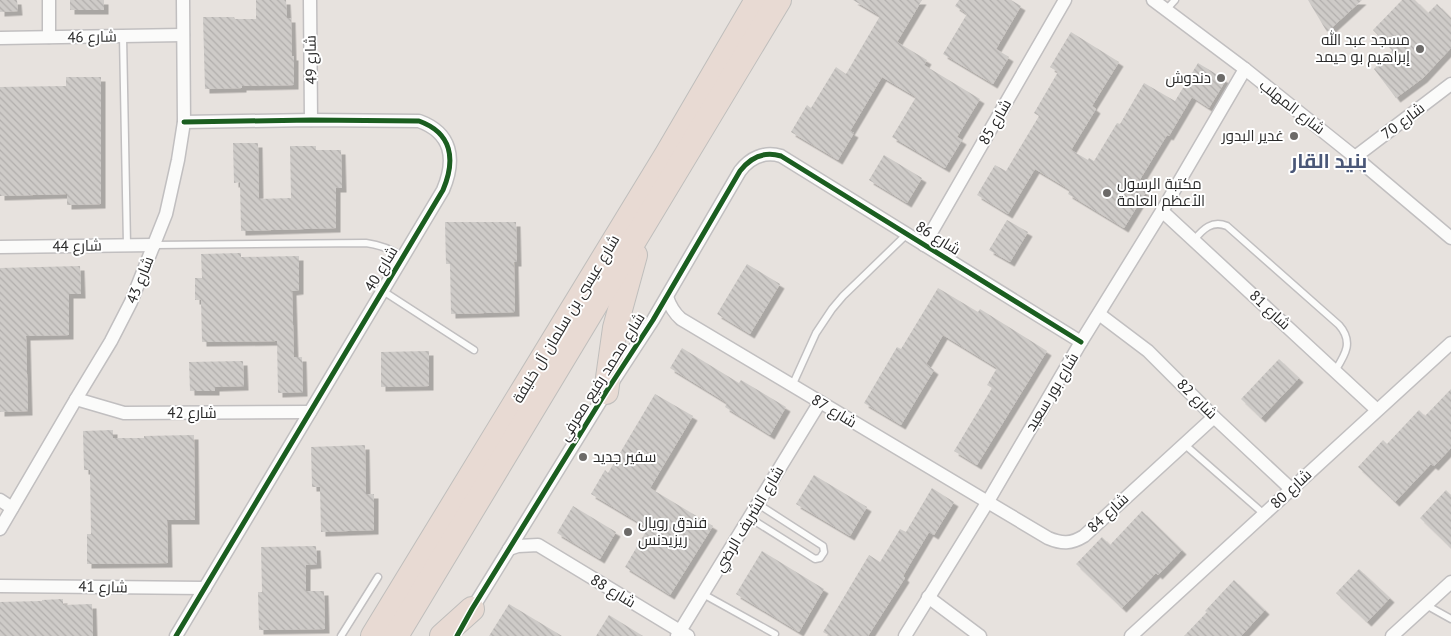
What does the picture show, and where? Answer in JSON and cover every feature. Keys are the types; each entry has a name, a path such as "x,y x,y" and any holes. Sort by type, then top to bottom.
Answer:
{"highway":[{"name":"شارع عيسى بن سلمان آل خليفة","path":"373,636 662,162 757,0"},
{"name":"شارع عيسى بن سلمان آل خليفة","path":"396,636 779,0"},
{"path":"606,392 615,328 643,226"},
{"path":"442,636 472,609"}],"street":[{"path":"49,0 49,37"},
{"name":"شارع 43","path":"0,529 132,302 166,214 184,122 183,0"},
{"name":"شارع 49","path":"310,0 311,120"},
{"name":"شارع 85","path":"924,245 1065,0"},
{"name":"شارع المهلب","path":"1153,0 1170,5 1451,238"},
{"name":"شارع 46","path":"0,38 183,35"},
{"name":"شارع بور سعيد","path":"904,636 1162,211 1245,69"},
{"name":"شارع 70","path":"1355,157 1451,84"},
{"name":"شارع 40","path":"176,636 444,190 450,167 448,146 441,134 425,123 410,120 184,122"},
{"name":"شارع محمد رفيع معرفي","path":"457,636 509,548 653,320 744,165 760,156 773,154 781,156"},
{"name":"شارع 86","path":"781,156 1081,342"},
{"name":"شارع 81","path":"1162,211 1377,410"},
{"name":"شارع 44","path":"0,247 154,245"},
{"name":"شارع 87","path":"667,297 674,313 681,319 986,503"},
{"name":"شارع 82","path":"1099,314 1148,351 1214,417 1291,489"},
{"path":"653,320 681,319"},
{"name":"شارع 80","path":"1131,636 1451,343"},
{"name":"شارع 42","path":"76,398 124,413 310,412"},
{"name":"شارع الشريف الرضي","path":"682,634 703,594 820,402"},
{"name":"شارع 84","path":"986,503 1059,543 1074,542 1084,536 1214,417"},
{"path":"0,500 12,508"},
{"path":"528,518 533,537 538,545"},
{"path":"509,548 538,545"},
{"name":"شارع 88","path":"538,545 682,634"},
{"path":"1392,636 1451,582"},
{"name":"شارع 41","path":"0,586 205,588"},
{"path":"928,597 980,636"}],"lane":[{"path":"123,36 127,245"},
{"path":"1194,240 1208,226 1217,224 1227,226 1340,325 1346,334 1348,345 1345,356 1335,371"},
{"path":"792,386 816,333 832,309 842,296 907,234"},
{"path":"154,245 366,243 386,247 403,257"},
{"path":"383,290 474,350"},
{"path":"1184,444 1264,514"},
{"path":"750,518 816,558 820,558 824,552 823,546 758,504"},
{"path":"341,636 378,577"},
{"path":"703,594 775,634"},
{"path":"1426,604 1451,619"}],"building":[{"path":"0,0 17,0 18,11 0,12"},
{"path":"70,0 104,0 104,10 70,10"},
{"path":"256,0 286,0 287,18 291,18 294,85 205,89 203,17 256,19"},
{"path":"853,0 922,0 897,42 927,60 924,65 980,99 957,137 962,140 945,168 892,137 916,97 882,77 850,131 854,133 838,160 791,132 807,105 811,108 836,67 846,74 880,16"},
{"path":"959,0 1011,0 1021,6 996,49 1009,57 993,84 943,54 967,14 955,6"},
{"path":"1308,0 1362,0 1327,32"},
{"name":"مسجد عبد الله إبراهيم بو حيمد","path":"1402,0 1415,0 1428,13 1437,4 1451,18 1451,48 1423,78 1396,98 1374,69 1392,50 1373,30"},
{"path":"1071,32 1119,62 1092,106 1096,109 1071,150 1088,160 1089,158 1094,161 1117,123 1120,124 1144,83 1175,101 1198,63 1226,80 1209,108 1192,97 1136,186 1146,192 1124,228 1068,194 1070,190 1035,169 1008,214 977,195 995,165 1006,171 1039,116 1034,113 1058,72 1050,67"},
{"path":"66,77 101,77 101,204 67,205 67,194 0,196 0,87 66,86"},
{"path":"233,143 258,143 259,199 291,198 290,146 316,146 316,150 341,150 342,188 336,188 336,228 241,231 240,182 234,183"},
{"path":"884,155 922,178 907,203 869,180"},
{"path":"1007,220 1028,232 1010,262 989,250"},
{"path":"445,222 516,222 517,262 514,262 515,312 451,314 450,264 446,264"},
{"path":"241,253 241,257 299,256 299,290 292,291 294,357 302,357 303,392 278,393 277,341 202,342 201,300 195,300 195,278 202,278 201,254"},
{"path":"747,264 780,284 750,334 717,314"},
{"path":"80,266 81,294 69,294 69,335 26,336 28,411 0,412 0,268"},
{"path":"938,288 978,312 980,309 1047,351 977,465 954,451 992,388 987,385 997,368 943,335 926,364 934,370 901,425 864,403 897,347 901,349"},
{"path":"682,348 739,383 741,380 786,407 770,435 725,407 727,403 670,368"},
{"path":"429,351 429,386 381,387 381,352"},
{"path":"1279,359 1299,378 1261,418 1241,399"},
{"path":"243,361 244,386 215,387 215,391 190,391 189,362"},
{"path":"1451,389 1451,448 1434,466 1431,464 1395,502 1358,467 1383,440 1387,444 1419,410 1425,416"},
{"path":"655,394 693,416 650,488 713,526 670,595 625,567 648,528 591,494 605,470 608,473"},
{"path":"113,430 113,438 194,435 195,520 167,520 168,563 87,564 87,534 91,534 90,470 84,470 83,431"},
{"path":"365,445 366,494 374,494 374,530 321,532 320,487 312,487 311,447"},
{"path":"814,475 867,507 850,536 796,504"},
{"path":"932,488 954,502 934,535 929,532 903,576 905,578 868,636 830,636 823,632 869,555 880,562 900,529 906,532"},
{"path":"1446,490 1451,495 1451,548 1420,518"},
{"path":"573,506 616,532 600,559 557,533"},
{"path":"1142,511 1182,550 1158,575 1156,573 1122,608 1076,564 1102,537 1110,545"},
{"path":"316,546 317,564 306,565 306,591 324,591 325,629 259,630 258,592 262,592 261,547"},
{"path":"762,551 824,589 799,632 736,594"},
{"path":"1359,569 1390,598 1367,622 1336,593"},
{"path":"1234,580 1265,610 1241,636 1184,636 1207,612 1205,611"},
{"path":"63,599 63,605 92,604 93,636 0,636 0,602"},
{"path":"509,604 562,636 489,636"},
{"path":"609,615 643,636 596,636"}],"cycle path":[{"path":"176,636 443,190 447,179 450,158 445,140 430,126 419,121 184,122"},
{"path":"457,636 606,392 653,320 740,171 753,159 769,154 781,156 1081,342"}],"place":[{"name":"مسجد عبد الله إبراهيم بو حيمد","path":"1420,49"},
{"name":"دندوش","path":"1221,78"},
{"name":"غدير البدور","path":"1294,136"},
{"name":"مكتبة الرسول الأعظم العامة","path":"1107,193"},
{"name":"سفير جديد","path":"583,457"},
{"name":"فندق رويال ريزيدنس","path":"628,532"}],"district":[{"name":"بنيد القار","path":"1329,161"}]}
